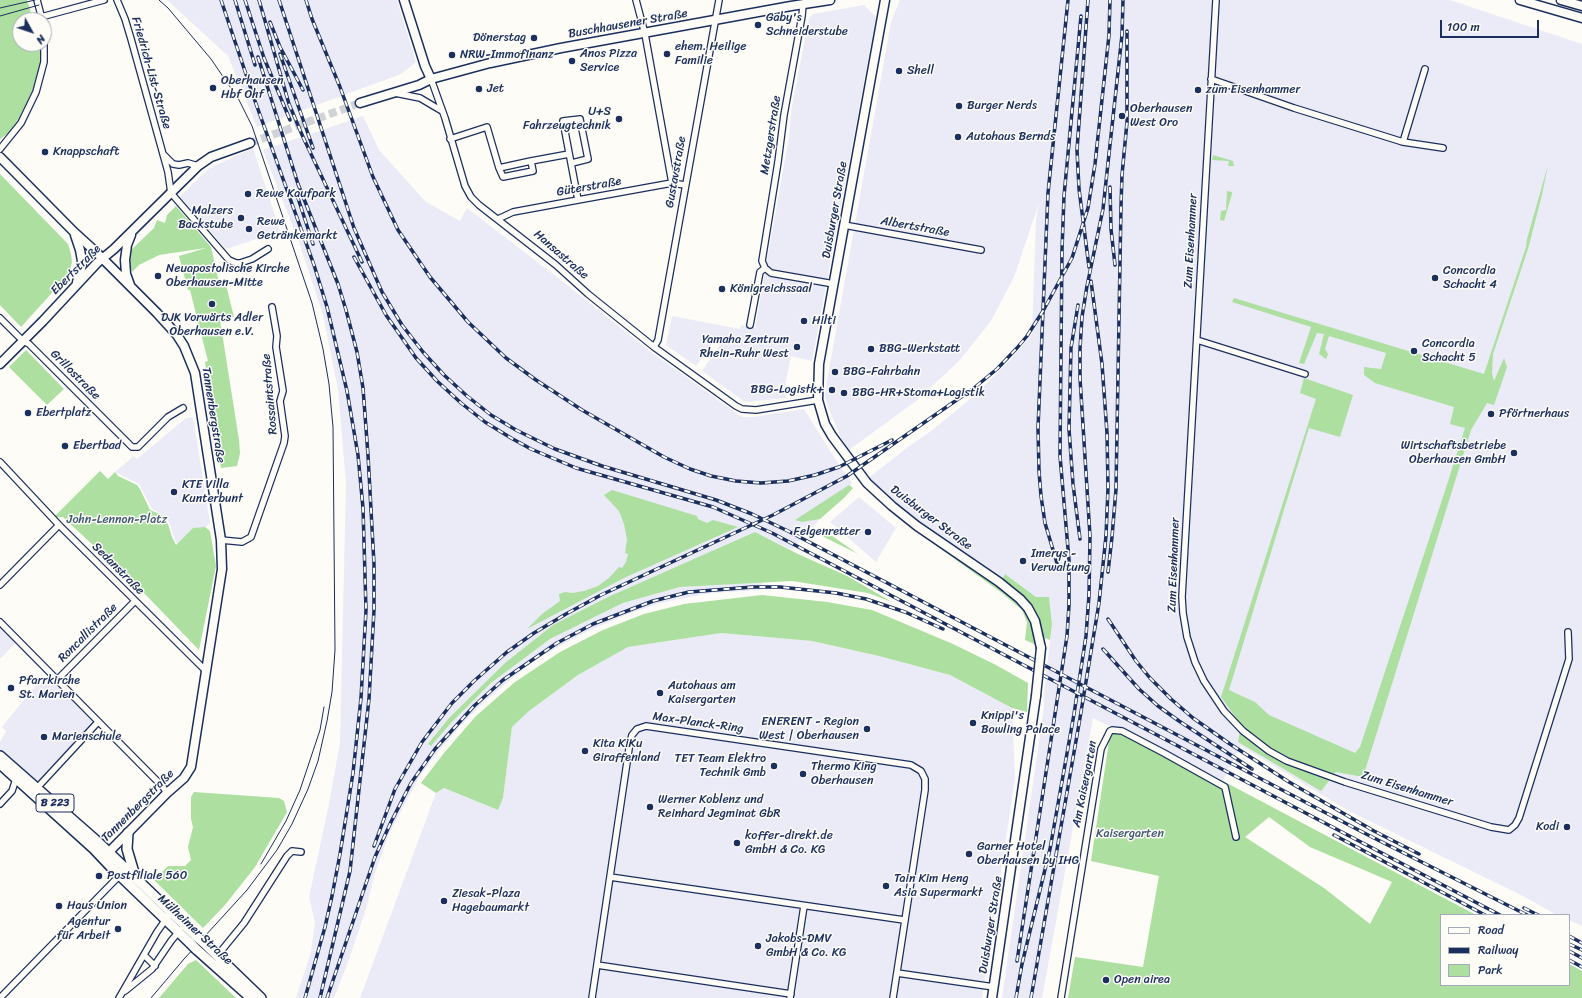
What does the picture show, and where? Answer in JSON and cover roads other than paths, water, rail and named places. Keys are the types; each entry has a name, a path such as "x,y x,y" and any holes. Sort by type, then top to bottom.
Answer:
{"main road":[{"name":"Hansastraße","path":"404,0 425,66 431,79"},
{"name":"Buschhausener Straße","path":"431,79 490,63 561,48 830,0"},
{"name":"Duisburger Straße","path":"885,0 818,375 818,400 825,424 832,436 867,483 911,521 1004,586 1020,599 1028,608 1035,621 1041,648 1036,696 992,998"},
{"path":"1520,0 1582,18"},
{"path":"1561,0 1582,6"},
{"path":"360,103 419,85 431,79"},
{"name":"Ebertstraße","path":"0,364 55,309 102,258 114,249 198,166 211,157 250,143"},
{"name":"Tannenbergstraße","path":"0,157 74,232 131,286 177,335 184,346 193,368 220,540 222,568 191,767 184,778 167,793 106,855"},
{"path":"131,286 126,274 125,260 127,246 133,230"},
{"path":"74,232 79,244 82,261 76,285"},
{"name":"Mülheimer Straße","path":"0,756 37,788 106,855 120,875 168,916 185,925 196,942 251,998"},
{"name":"Mülheimer Straße","path":"0,764 106,855 135,877 168,916 179,932 217,956 261,998"},
{"path":"120,875 135,877 127,849 128,833"}],"street":[{"path":"37,0 40,12"},
{"path":"52,15 104,0"},
{"name":"Friedrich-List-Straße","path":"117,0 126,23 168,172 171,193"},
{"path":"636,0 645,34 672,183"},
{"name":"Gustavstraße","path":"654,347 658,340 719,0"},
{"name":"Zum Eisenhammer","path":"1216,0 1183,582 1183,613 1191,650 1204,681 1224,711 1254,740 1287,761 1491,827 1511,829 1519,818 1569,659 1568,632"},
{"name":"Metzgerstraße","path":"750,325 760,272 765,268 762,258 784,116 802,16 802,5"},
{"path":"0,149 21,123 36,92 44,62 44,52"},
{"path":"1403,142 1425,69"},
{"name":"Hansastraße","path":"431,79 467,190 479,205 556,265 588,294 654,347 742,409 756,410 818,400"},
{"path":"1211,79 1294,108 1403,142 1442,148"},
{"path":"394,93 420,98 442,111"},
{"path":"572,163 588,160 580,119 563,121 578,200"},
{"path":"450,139 487,128 503,177 533,171 531,161"},
{"path":"162,152 166,159 173,164 179,165 188,163 198,166"},
{"path":"499,168 569,154"},
{"name":"Güterstraße","path":"498,219 513,212 578,200 672,183 685,185"},
{"path":"171,193 229,260 240,263 252,259 268,249"},
{"name":"Albertstraße","path":"844,225 981,250"},
{"path":"765,268 774,274 834,284"},
{"name":"Rossaintstraße","path":"220,540 242,542 251,536 284,443 285,436 280,401 283,391 276,347 277,336 272,307"},
{"name":"Grillostraße","path":"0,318 23,341 29,344 130,446 134,448 138,447 168,417 183,408"},
{"path":"1197,340 1306,374"},
{"name":"Sedanstraße","path":"0,462 59,525 206,672"},
{"path":"0,585 59,525"},
{"name":"Roncallistraße","path":"57,680 135,601"},
{"path":"0,622 163,787 167,793"},
{"path":"37,788 98,722"},
{"name":"Max-Planck-Ring","path":"592,998 630,742 637,730 642,727 911,766 919,770 924,777 925,790 893,998"},
{"name":"Am Kaisergarten","path":"1061,998 1101,749 1110,731 1122,731 1225,787 1236,837"},
{"path":"0,804 11,792 16,779"},
{"name":"Mülheimer Straße","path":"217,956 244,923 287,856 292,851 301,852"},
{"path":"0,998 120,875"},
{"path":"610,877 904,920"},
{"path":"597,965 791,996 804,906"},
{"path":"120,996 168,916"},
{"path":"120,996 155,966 171,941 185,925"},
{"path":"144,955 155,966"},
{"path":"137,966 145,976"},
{"path":"897,973 994,987"}],"tunnel":[{"path":"250,143 360,103"}],"tram line":[{"path":"0,8 35,0"},
{"path":"151,998 184,959 247,890 277,850 292,824 308,789 318,761 332,692 335,650 333,427 329,384 323,349 312,303 252,126 239,100 211,59 168,8 159,0"},
{"path":"0,16 39,5"},
{"path":"261,864 286,821 300,790 320,730 324,707"}],"railway":[{"path":"221,0 255,101 314,265 327,307 347,391 358,455 363,508 366,610 361,698 353,773 332,896 305,998"},
{"path":"235,0 255,65"},
{"path":"245,0 264,58 290,120"},
{"path":"259,0 289,104 362,262"},
{"path":"279,0 354,228 382,292 402,325 423,352 444,375 491,415 516,430 555,449 602,466 716,500 752,514 788,531 1370,836 1525,914"},
{"path":"306,0 373,177 398,230 430,277 468,322 506,358 536,380 582,410 664,457 690,469 711,476 736,481 761,483 788,481 815,475 839,467 892,440"},
{"path":"1059,570 1045,523 1041,496 1038,428 1048,193 1068,0"},
{"path":"1088,0 1077,150 1079,189 1089,267"},
{"path":"374,846 395,789 422,742 452,703 507,652 534,633 601,595 773,515 847,476 974,388 997,369 1017,348 1027,336 1043,311 1072,258 1088,208 1095,164 1109,35 1110,0"},
{"path":"1016,998 1022,964 1050,849 1086,636 1089,595 1090,536 1080,378 1080,349 1082,317 1087,286 1103,209 1122,35 1123,0"},
{"path":"1017,961 1067,636 1069,560 1060,456 1062,250 1064,196 1081,16"},
{"path":"270,22 280,47 303,90"},
{"path":"1108,572 1116,489 1121,206 1122,175 1127,122 1127,31"},
{"path":"280,54 313,148"},
{"path":"258,57 298,184 338,284 346,310 357,352 363,388 368,455 374,564 374,610 369,699 350,871 320,998"},
{"path":"1110,187 1111,229 1115,265"},
{"path":"297,195 313,244"},
{"path":"354,257 386,315 416,358 437,381 461,403 485,422 511,438 531,449 576,468 713,507 772,533 1498,914"},
{"path":"1031,998 1099,603 1106,536 1108,488 1107,433 1102,364 1091,281"},
{"path":"1078,305 1071,348 1069,429 1073,484 1080,539"},
{"path":"327,998 375,857 411,783 435,749 474,706 503,680 557,643 593,624 653,601 689,592 753,587 780,587 836,593 866,599 905,612 943,629"},
{"path":"1108,619 1136,661 1150,678 1193,718 1289,782 1374,831 1419,854"},
{"path":"1103,649 1139,689 1158,706 1252,769"},
{"path":"1334,835 1483,914"},
{"path":"1524,908 1536,914"},
{"path":"1570,937 1582,943"},
{"path":"1570,944 1582,950"},
{"path":"1570,952 1582,958"},
{"path":"1570,961 1582,967"}],"place":[{"name":"Gaby's Schneiderstube","path":"758,25"},
{"name":"Dönerstag","path":"534,38"},
{"name":"ehem. Heilige Familie","path":"667,54"},
{"name":"NRW-Immofinanz","path":"452,55"},
{"name":"Anos Pizza Service","path":"572,61"},
{"name":"Shell","path":"899,71"},
{"name":"Oberhausen Hbf Ohf","path":"213,88"},
{"name":"Jet","path":"479,89"},
{"name":"zum Eisenhammer","path":"1198,90"},
{"name":"Burger Nerds","path":"959,106"},
{"name":"Oberhausen West Oro","path":"1122,116"},
{"name":"U+S Fahrzeugtechnik","path":"619,119"},
{"name":"Autohaus Bernds","path":"958,137"},
{"name":"Knappschaft","path":"45,152"},
{"name":"Rewe Kaufpark","path":"248,194"},
{"name":"Malzers Backstube","path":"241,218"},
{"name":"Rewe Getränkemarkt","path":"249,229"},
{"name":"Neuapostolische Kirche Oberhausen-Mitte","path":"158,276"},
{"name":"Concordia Schacht 4","path":"1435,278"},
{"name":"Königreichssaal","path":"722,289"},
{"name":"DJK Vorwärts Adler Oberhausen e.V.","path":"212,304"},
{"name":"Hilti","path":"804,321"},
{"name":"Yamaha Zentrum Rhein-Ruhr West","path":"797,347"},
{"name":"BBG-Werkstatt","path":"871,349"},
{"name":"Concordia Schacht 5","path":"1414,351"},
{"name":"BBG-Fahrbahn","path":"835,372"},
{"name":"BBG-Logistk+","path":"832,390"},
{"name":"BBG-HR+Stoma+Logistik","path":"844,393"},
{"name":"Ebertplatz","path":"28,413"},
{"name":"Pförtnerhaus","path":"1491,414"},
{"name":"Ebertbad","path":"65,446"},
{"name":"Wirtschaftsbetriebe Oberhausen GmbH","path":"1514,453"},
{"name":"KTE Villa Kunterbunt","path":"174,492"},
{"name":"Felgenretter","path":"868,532"},
{"name":"Imerys - Verwaltung","path":"1023,561"},
{"name":"Pfarrkirche St. Marien","path":"11,688"},
{"name":"Autohaus am Kaisergarten","path":"660,693"},
{"name":"Knippi's Bowling Palace","path":"973,723"},
{"name":"ENERENT - Region West | Oberhausen","path":"867,729"},
{"name":"Marienschule","path":"44,737"},
{"name":"Kita KiKu Giraffenland","path":"585,751"},
{"name":"TET Team Elektro Technik Gmb","path":"774,766"},
{"name":"Thermo King Oberhausen","path":"803,774"},
{"name":"Werner Koblenz und Reinhard Jegminat GbR","path":"650,807"},
{"name":"Kodi","path":"1567,827"},
{"name":"koffer-direkt.de GmbH & Co. KG","path":"737,843"},
{"name":"Garner Hotel Oberhausen by IHG","path":"969,854"},
{"name":"Postfiliale 560","path":"99,876"},
{"name":"Tain Kim Heng Asia Supermarkt","path":"886,886"},
{"name":"Ziesak-Plaza Hagebaumarkt","path":"444,901"},
{"name":"Haus Union","path":"59,906"},
{"name":"Agentur für Arbeit","path":"118,929"},
{"name":"Jakobs-DMV GmbH & Co. KG","path":"758,946"},
{"name":"Open airea","path":"1106,980"}],"park label":[{"name":"John-Lennon-Platz","path":"117,520"},
{"name":"Kaisergarten","path":"1130,834"}]}
